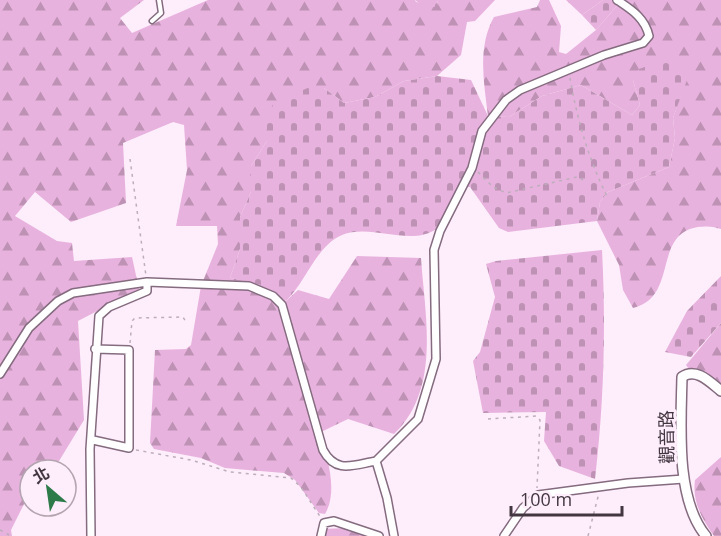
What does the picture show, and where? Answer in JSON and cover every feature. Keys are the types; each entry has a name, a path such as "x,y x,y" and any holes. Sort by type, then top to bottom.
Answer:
{"street":[{"path":"0,374 29,328 58,301 73,294 147,282 249,286 273,296 282,305 328,461 337,467 376,461 418,419 436,359 434,250 440,231 472,168 482,131 506,100 520,90 610,52 643,43 649,36 647,26 636,13 617,0"},
{"path":"92,536 90,450 93,440 95,349 99,316 109,307 147,291 147,282"},
{"path":"93,440 129,448 129,350 95,349"},
{"name":"觀音路","path":"706,536 691,512 684,479 682,377 688,373 695,373 721,391"},
{"path":"376,461 387,498 394,536"},
{"path":"504,536 523,508 538,495 684,479"},
{"path":"321,536 324,523 334,521 379,536"}],"lane":[{"path":"152,21 161,13 159,0"}],"path":[{"path":"569,71 573,105 595,169 608,198"},
{"path":"130,159 147,282"},
{"path":"472,168 484,176 493,187 506,193 578,177 583,180"},
{"path":"129,350 132,321 135,318 183,317 186,322"},
{"path":"488,419 536,416 540,420 538,495"},
{"path":"129,448 191,460 230,472 291,478 301,487 324,523"},
{"path":"588,536 601,487"},
{"path":"0,530 11,536"}],"green space":[{"path":"0,0 144,0 120,18 132,33 208,0 415,0 437,6 438,0 495,0 475,21 467,22 461,55 437,76 404,81 375,97 344,103 324,88 267,114 267,141 251,166 251,192 240,217 240,249 230,278 262,284 286,301 298,290 329,299 357,256 421,258 427,351 419,396 409,416 394,434 348,419 321,432 331,484 329,505 325,514 319,513 295,480 284,473 225,468 201,458 154,449 150,443 155,350 186,349 191,345 201,286 218,244 217,226 176,226 187,170 184,125 173,122 123,143 126,203 71,222 35,192 15,216 57,241 72,243 74,261 132,257 139,289 78,321 84,420 61,458 18,458 18,516 11,530 12,536 0,536"},
{"path":"415,0 438,0 437,6 426,9"},
{"path":"540,0 549,0 561,26 559,52 566,54 596,30 622,0 721,0 721,229 698,227 684,232 675,241 669,253 656,292 647,302 633,308 623,290 619,265 597,221 600,202 608,192 669,167 675,138 673,118 686,80 633,80 640,105 632,115 581,85 542,96 509,117 488,116 483,65 485,40 494,17 537,7"},
{"path":"566,0 603,0 582,15"},
{"path":"603,0 622,0 596,30 582,15"},
{"path":"664,60 681,68 687,80 673,118 675,138 669,167 608,192 600,202 597,221 508,232 499,228 470,187 459,187 444,220 438,228 427,234 404,236 354,232 333,240 318,256 286,301 262,285 230,278 240,249 240,217 251,192 251,166 267,141 267,114 274,103 312,86 324,88 344,103 375,97 404,81 437,76 471,80 488,116 509,117 542,96 581,85 632,115 640,105 633,80 639,69"},
{"path":"602,250 603,364 595,479 559,466 544,441 546,412 483,413 473,361 480,352 495,297 486,264"},
{"path":"721,276 721,323 691,357 665,352 687,311"},
{"path":"721,323 721,388 697,380 686,365"},
{"path":"721,457 721,536 714,536 699,510 694,488 695,480"},
{"path":"348,528 367,536 320,536 319,529"}]}
